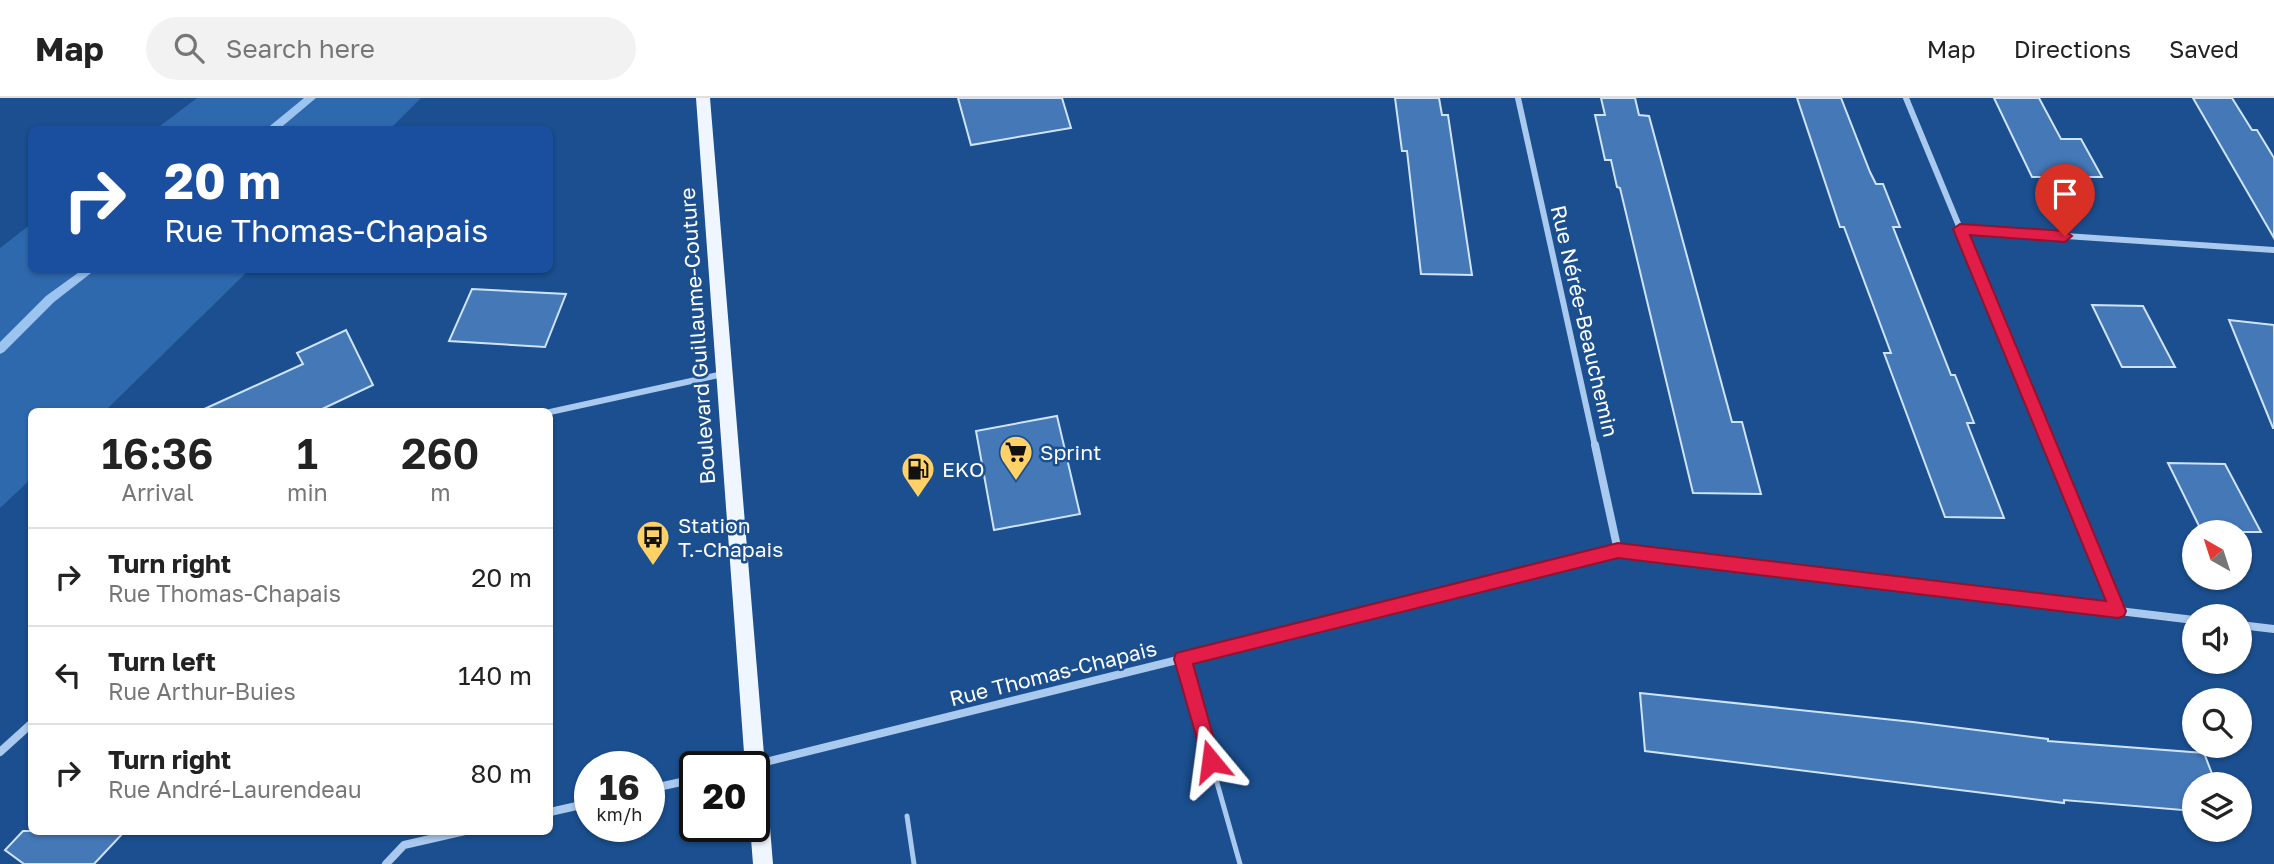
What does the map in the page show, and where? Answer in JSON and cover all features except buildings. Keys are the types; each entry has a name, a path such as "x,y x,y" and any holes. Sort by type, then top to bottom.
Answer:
{"main road":[{"name":"Boulevard Guillaume-Couture","path":"703,98 751,751"},
{"name":"Boulevard Guillaume-Couture","path":"761,842 763,864"}],"street":[{"name":"Rue Nérée-Beauchemin","path":"1518,98 1618,551"},
{"path":"1906,98 2118,611"},
{"path":"1960,229 2274,250"},
{"path":"553,411 725,374"},
{"name":"Rue Thomas-Chapais","path":"770,762 1618,551 2182,619"},
{"path":"2252,626 2274,629"},
{"path":"0,752 28,727"},
{"path":"553,811 574,807"},
{"path":"386,864 404,845 448,835"}],"lane":[{"path":"1182,659 1240,864"},
{"path":"907,816 914,864"}],"shaded area":[{"path":"197,98 421,98 393,126 160,126"},
{"path":"28,226 28,273 246,273 108,408 28,408 28,482 0,508 0,248"}],"waterway":[{"path":"275,126 311,98"},
{"path":"0,349 50,299 85,273"}],"place":[{"name":"Sprint","path":"1016,482"},
{"name":"EKO","path":"918,499"},
{"name":"Station T.-Chapais","path":"653,567"}],"route":[{"path":"1211,761 1182,659 1618,551 2118,611 1960,229 2065,236"}]}
